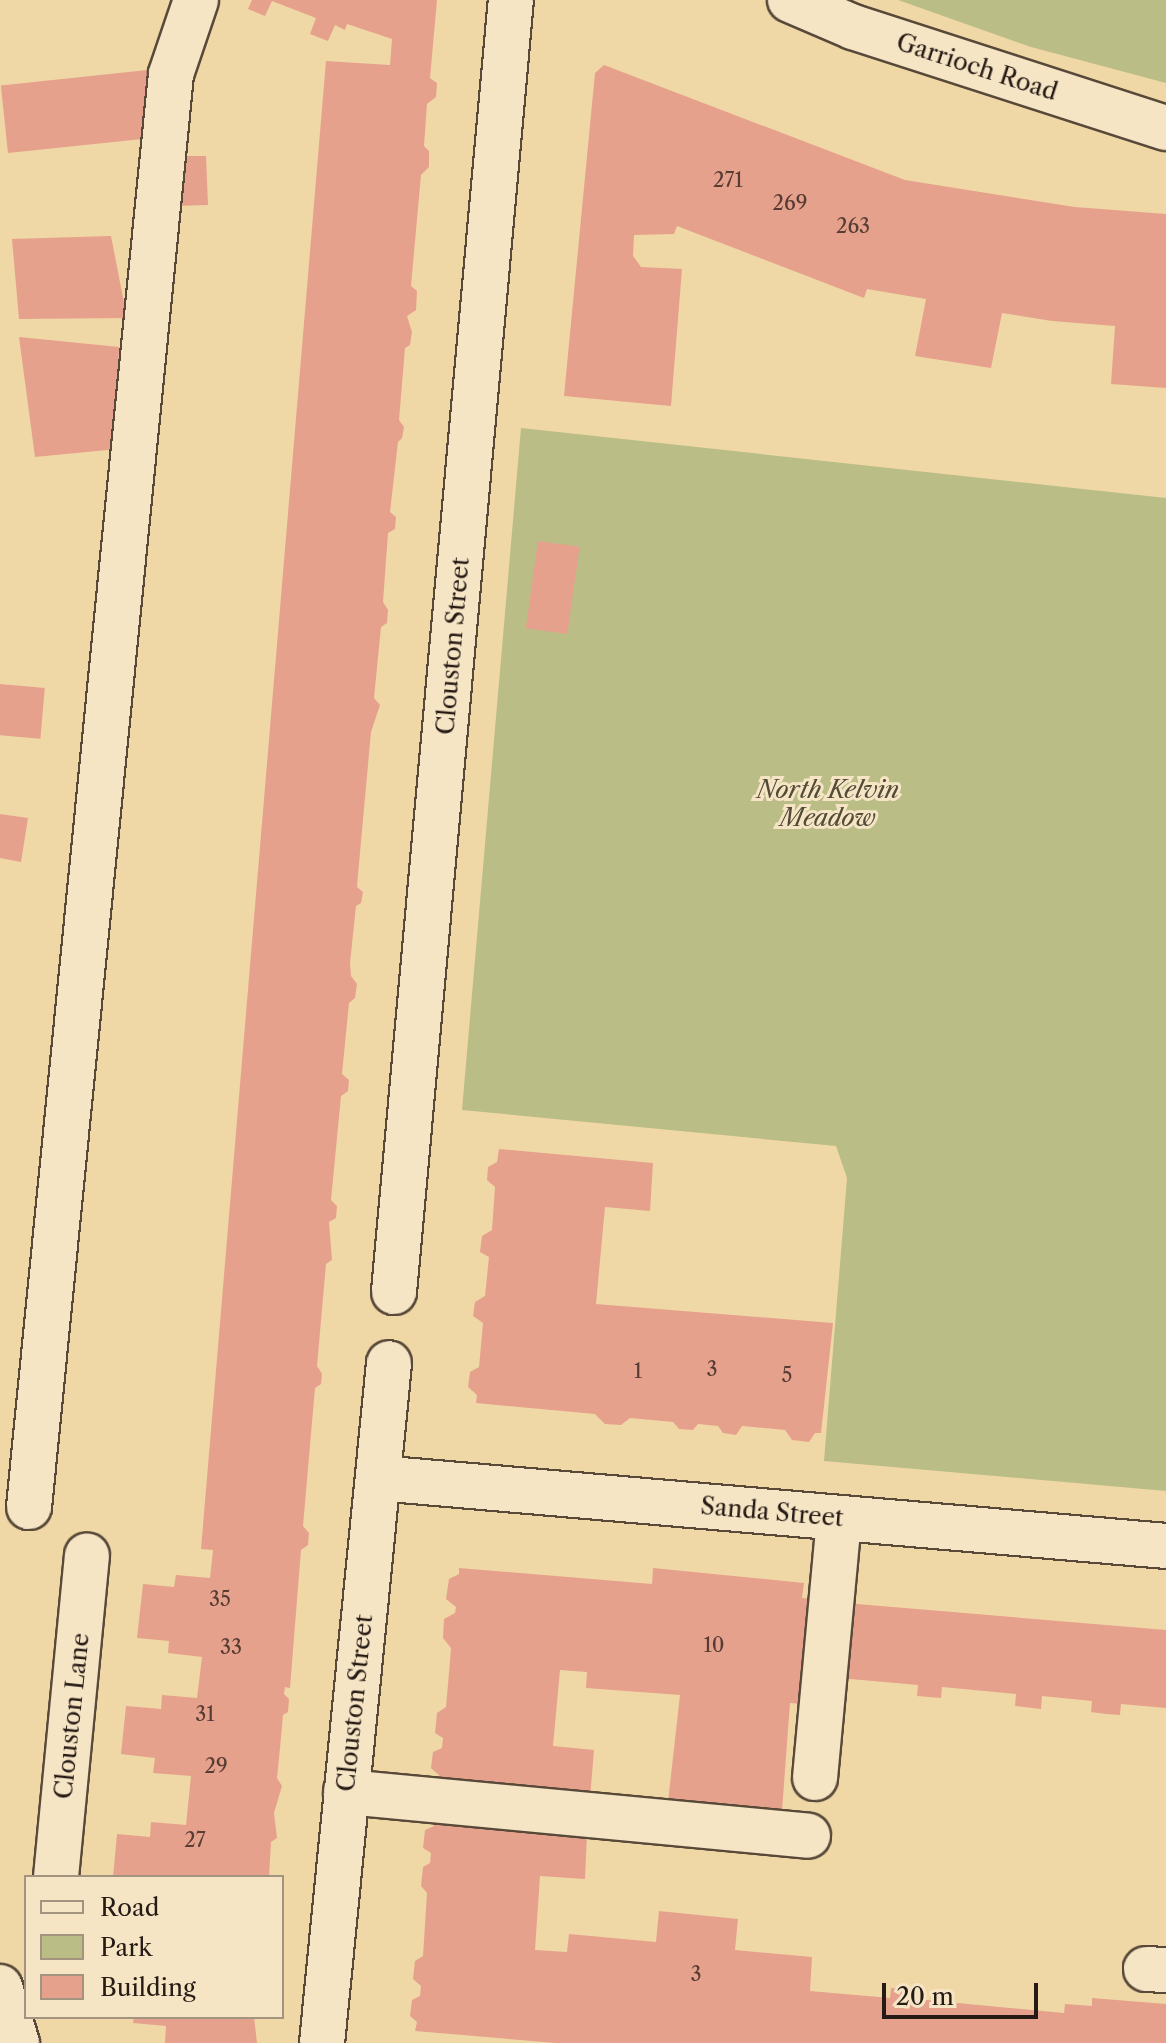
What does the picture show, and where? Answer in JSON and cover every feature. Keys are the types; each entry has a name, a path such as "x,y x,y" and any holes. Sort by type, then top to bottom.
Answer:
{"street":[{"path":"29,1507 171,74 196,0"},
{"name":"Clouston Street","path":"394,1292 511,0"},
{"name":"Garrioch Road","path":"790,0 853,27 1166,128"},
{"name":"Clouston Street","path":"322,2043 389,1363"},
{"name":"Sanda Street","path":"378,1478 1166,1546"},
{"path":"815,1778 839,1518"},
{"name":"Clouston Lane","path":"56,1875 87,1555"},
{"path":"346,1792 808,1836"},
{"path":"0,1987 17,2043"},
{"path":"40,2043 42,2019"}],"green space":[{"path":"898,0 1166,0 1166,83 1031,47"},
{"name":"North Kelvin Meadow","path":"521,428 1166,498 1166,1491 824,1461 847,1178 836,1146 462,1110"}],"building":[{"path":"252,0 437,0 430,78 437,83 436,97 427,104 424,146 429,151 429,167 421,175 411,286 417,291 416,310 407,316 412,332 410,345 405,348 399,420 404,427 398,442 390,512 396,517 395,529 388,533 383,602 388,610 387,623 381,627 374,698 380,705 371,732 357,887 363,892 361,903 356,906 350,963 351,976 357,984 355,998 349,1003 342,1074 349,1080 348,1091 341,1096 331,1200 337,1206 336,1218 329,1222 332,1260 326,1264 317,1366 322,1374 321,1384 315,1388 303,1526 309,1533 308,1545 301,1550 290,1688 285,1687 284,1694 289,1699 288,1712 283,1715 277,1778 282,1786 274,1813 277,1838 271,1842 269,1875 113,1875 117,1834 150,1837 151,1822 186,1825 191,1776 153,1773 155,1758 121,1754 126,1706 161,1709 162,1695 197,1698 202,1657 168,1653 169,1641 137,1638 143,1584 174,1587 176,1575 210,1578 213,1550 201,1549 326,61 390,65 392,39 347,24 345,30 335,25 328,41 310,34 316,18 272,1 265,16 248,9"},
{"path":"604,65 905,180 1075,207 1166,214 1166,388 1111,384 1115,326 1002,313 991,368 915,356 926,299 867,289 864,298 677,226 674,234 634,235 633,256 641,267 682,269 671,406 564,396 595,73"},
{"path":"157,69 164,137 8,153 1,85"},
{"path":"181,156 206,156 208,205 175,206"},
{"path":"111,236 127,318 19,319 12,239"},
{"path":"19,337 119,347 117,449 35,457"},
{"path":"538,541 580,547 567,634 526,628"},
{"path":"0,684 45,688 40,739 0,735"},
{"path":"0,814 28,818 21,862 0,858"},
{"path":"499,1149 653,1163 650,1211 605,1207 596,1304 833,1323 821,1433 815,1433 809,1442 792,1440 785,1430 742,1426 736,1435 723,1433 718,1426 698,1424 693,1430 679,1429 673,1422 630,1418 621,1425 605,1424 595,1414 476,1403 477,1395 468,1387 470,1372 479,1367 483,1323 473,1316 475,1302 485,1296 489,1257 480,1252 482,1236 492,1230 495,1187 487,1180 488,1167 497,1162"},
{"path":"459,1568 652,1584 653,1568 804,1583 802,1598 822,1600 813,1705 790,1703 782,1811 668,1802 680,1695 586,1688 587,1672 560,1670 553,1746 594,1750 590,1798 439,1784 440,1776 431,1768 433,1752 442,1748 443,1738 435,1733 437,1713 446,1707 451,1648 443,1638 444,1619 455,1613 456,1607 446,1599 449,1579 459,1574"},
{"path":"845,1603 1166,1630 1166,1708 1121,1704 1120,1715 1106,1714 1091,1712 1092,1701 1042,1696 1041,1709 1015,1706 1016,1694 942,1687 941,1698 917,1696 918,1685 839,1678"},
{"path":"434,1819 587,1833 585,1879 540,1876 535,1950 567,1952 569,1934 656,1942 659,1911 738,1919 735,1950 812,1957 810,1991 890,1998 891,1988 905,1989 916,1990 916,1999 1064,2013 1065,2004 1092,2006 1092,1998 1166,2004 1166,2043 556,2043 415,2031 417,2022 410,2016 412,2000 420,1996 421,1986 413,1979 415,1961 423,1956 427,1893 421,1886 423,1867 430,1863 431,1853 423,1848 425,1830 434,1826"},
{"path":"134,2019 254,2019 257,2043 165,2043 166,2026 133,2023"}]}
